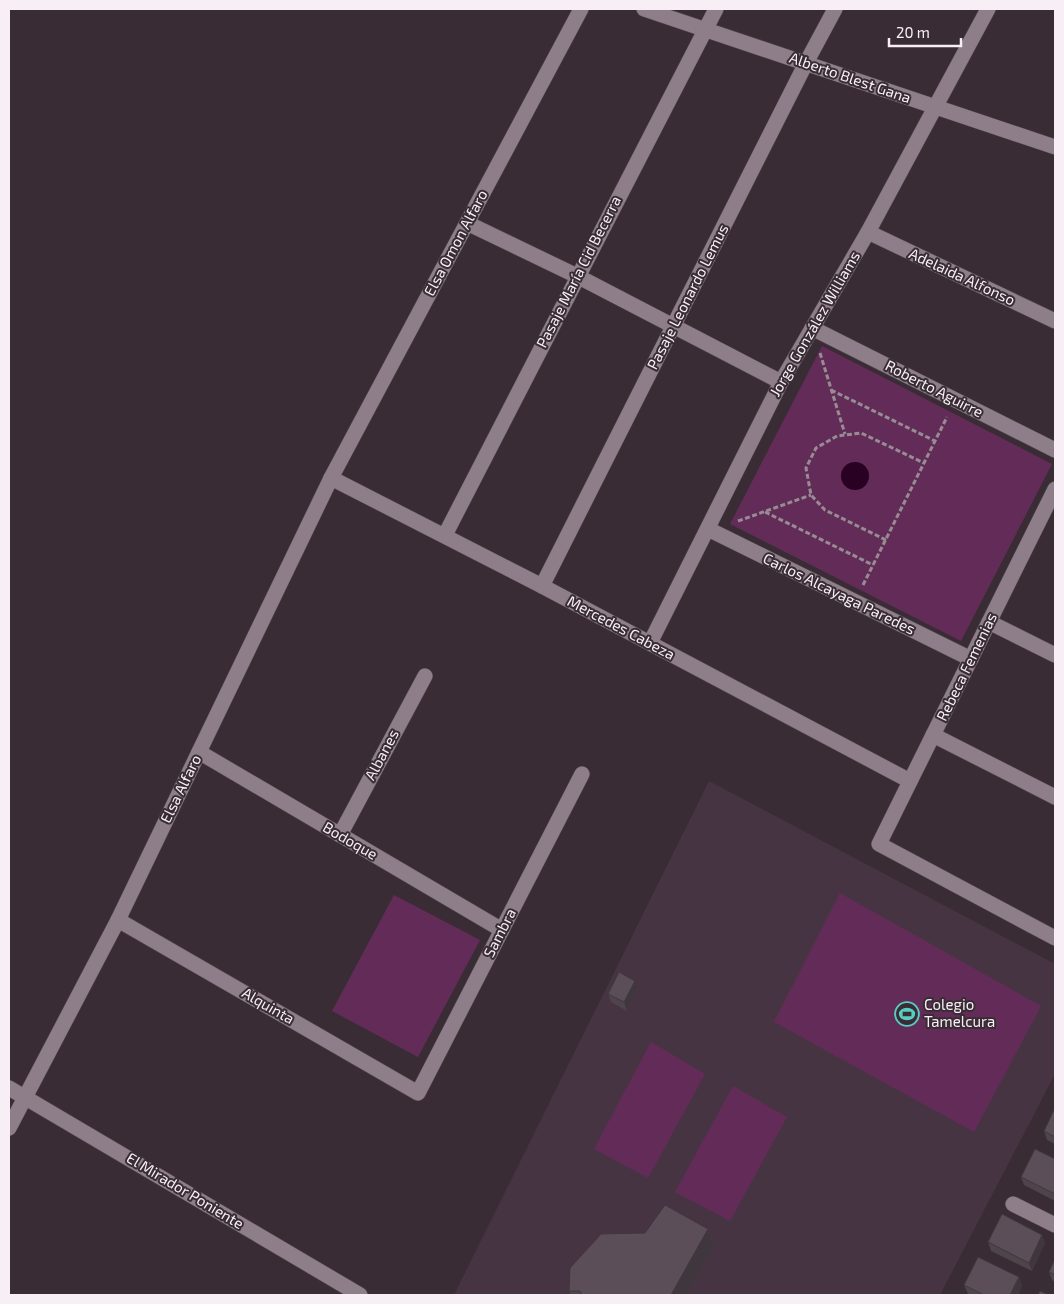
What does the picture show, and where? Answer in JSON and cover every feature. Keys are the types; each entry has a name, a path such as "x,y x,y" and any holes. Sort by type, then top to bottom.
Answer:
{"street":[{"name":"Elsa Omon Alfaro","path":"331,478 581,9"},
{"name":"Alberto Blest Gana","path":"644,9 1055,146"},
{"name":"Pasaje María Cid Becerra","path":"445,535 716,9"},
{"name":"Pasaje Leonardo Lemus","path":"542,586 835,9"},
{"name":"Jorge González Williams","path":"650,643 781,382 868,232 988,9"},
{"path":"467,223 577,276 781,382"},
{"name":"Adelaida Alfonso","path":"868,232 1055,321"},
{"name":"Roberto Aguirre","path":"812,328 1055,450"},
{"name":"Mercedes Cabeza","path":"331,478 445,535 910,781"},
{"name":"Elsa Alfaro","path":"25,1097 118,920 331,478"},
{"name":"Rebeca Femenias","path":"1055,489 1049,519 989,622 879,844 1055,938"},
{"name":"Carlos Alcayaga Paredes","path":"708,529 971,659"},
{"path":"989,622 1055,655"},
{"name":"Albanes","path":"340,835 425,676"},
{"path":"933,735 1055,797"},
{"name":"Bodoque","path":"199,752 502,930"},
{"name":"Sambra","path":"418,1092 582,774"},
{"name":"Alquinta","path":"118,920 418,1092"},
{"name":"El Mirador Poniente","path":"9,1088 360,1295"},
{"path":"9,1128 25,1097"},
{"path":"1013,1204 1055,1225"}],"path":[{"path":"812,328 845,434"},
{"path":"831,390 935,441"},
{"path":"855,602 955,400"},
{"path":"886,540 825,510 811,495 806,468 816,448 836,436 861,433 924,463"},
{"path":"708,529 765,512 811,495"},
{"path":"765,512 873,565"}],"shaded area":[{"path":"822,346 1052,464 961,641 730,524"},
{"path":"855,462 865,466 869,476 865,486 855,490 845,486 841,476 845,466"},
{"name":"Colegio Tamelcura","path":"709,781 1055,964 1055,1074 940,1295 454,1295"},
{"name":"Colegio Tamelcura","path":"840,893 1041,1006 974,1132 774,1022"},
{"path":"394,895 480,940 418,1057 332,1011"},
{"path":"651,1042 705,1074 648,1178 594,1149"},
{"path":"733,1086 787,1117 730,1221 675,1192"}],"building":[{"path":"619,972 635,981 624,1002 608,994"},
{"path":"1055,1108 1055,1137 1044,1131"},
{"path":"1035,1149 1055,1159 1055,1194 1021,1177"},
{"path":"665,1205 708,1229 671,1295 582,1295 580,1291 569,1291 570,1268 601,1234 645,1233"},
{"path":"1002,1214 1042,1235 1029,1263 988,1242"},
{"path":"978,1257 1019,1277 1010,1295 984,1295 964,1285"},
{"path":"1055,1259 1055,1275 1049,1272"},
{"path":"1040,1291 1048,1295 1038,1295"}],"place":[{"name":"Colegio Tamelcura","path":"907,1014"}]}
